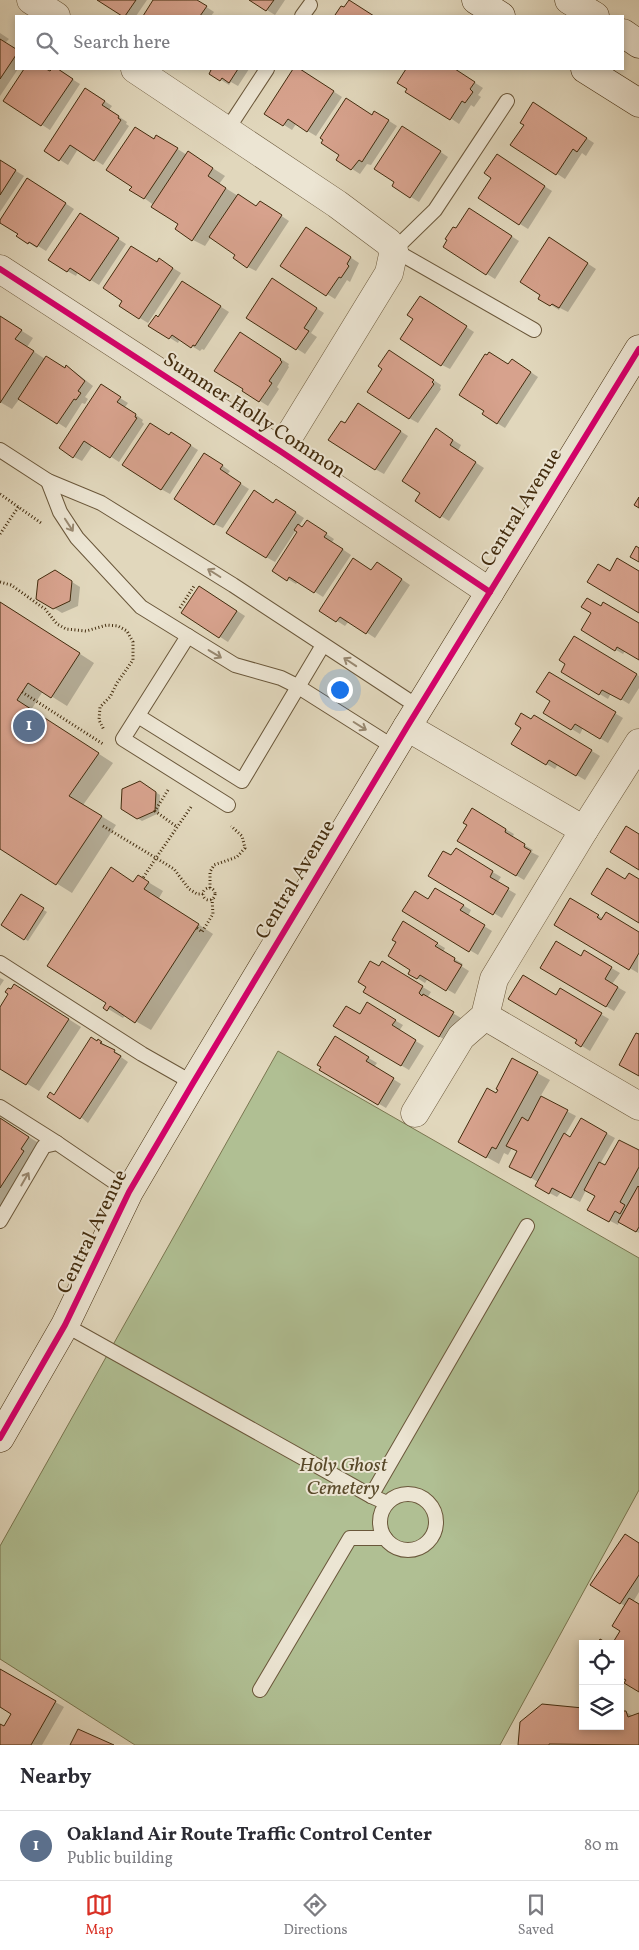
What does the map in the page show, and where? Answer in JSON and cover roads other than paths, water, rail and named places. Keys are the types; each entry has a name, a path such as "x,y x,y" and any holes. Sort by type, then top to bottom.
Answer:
{"street":[{"path":"33,0 55,15"},
{"path":"476,0 499,15"},
{"path":"569,0 593,15"},
{"path":"624,34 639,44"},
{"path":"137,70 337,204 388,242 394,250"},
{"path":"586,70 634,103"},
{"name":"Summer Holly Common","path":"280,451 389,273 394,250"},
{"name":"Summer Holly Common","path":"0,269 280,451 490,592"},
{"name":"Central Avenue","path":"0,1438 7,1410 65,1325 130,1192 193,1083 639,349"},
{"path":"407,728 584,830"},
{"path":"415,1113 462,1037 485,1016 494,979 639,743"},
{"path":"485,1016 639,1106"}],"lane":[{"path":"227,130 266,70"},
{"path":"507,101 435,210 394,250 534,330"},
{"path":"0,450 48,481 101,503 234,586 323,645 407,728"},
{"path":"48,481 60,512 77,538 141,607 234,665 281,678 297,686 407,728"},
{"path":"188,636 123,739 228,805"},
{"path":"138,716 242,781 323,645"},
{"path":"0,963 142,1054 193,1083"},
{"path":"0,1107 130,1192"},
{"path":"0,1221 44,1146 57,1143"},
{"path":"372,1496 527,1226"},
{"path":"65,1325 387,1503"},
{"path":"403,1494 421,1497 428,1502 434,1510 436,1527 426,1543 418,1548 400,1549 385,1538 380,1520 382,1511 387,1503 394,1497 403,1494"},
{"path":"260,1690 350,1538 385,1538"}],"place":[{"name":"Oakland Air Route Traffic Control Center","path":"29,726"}],"park label":[{"name":"Holy Ghost Cemetery","path":"343,1478"}]}
